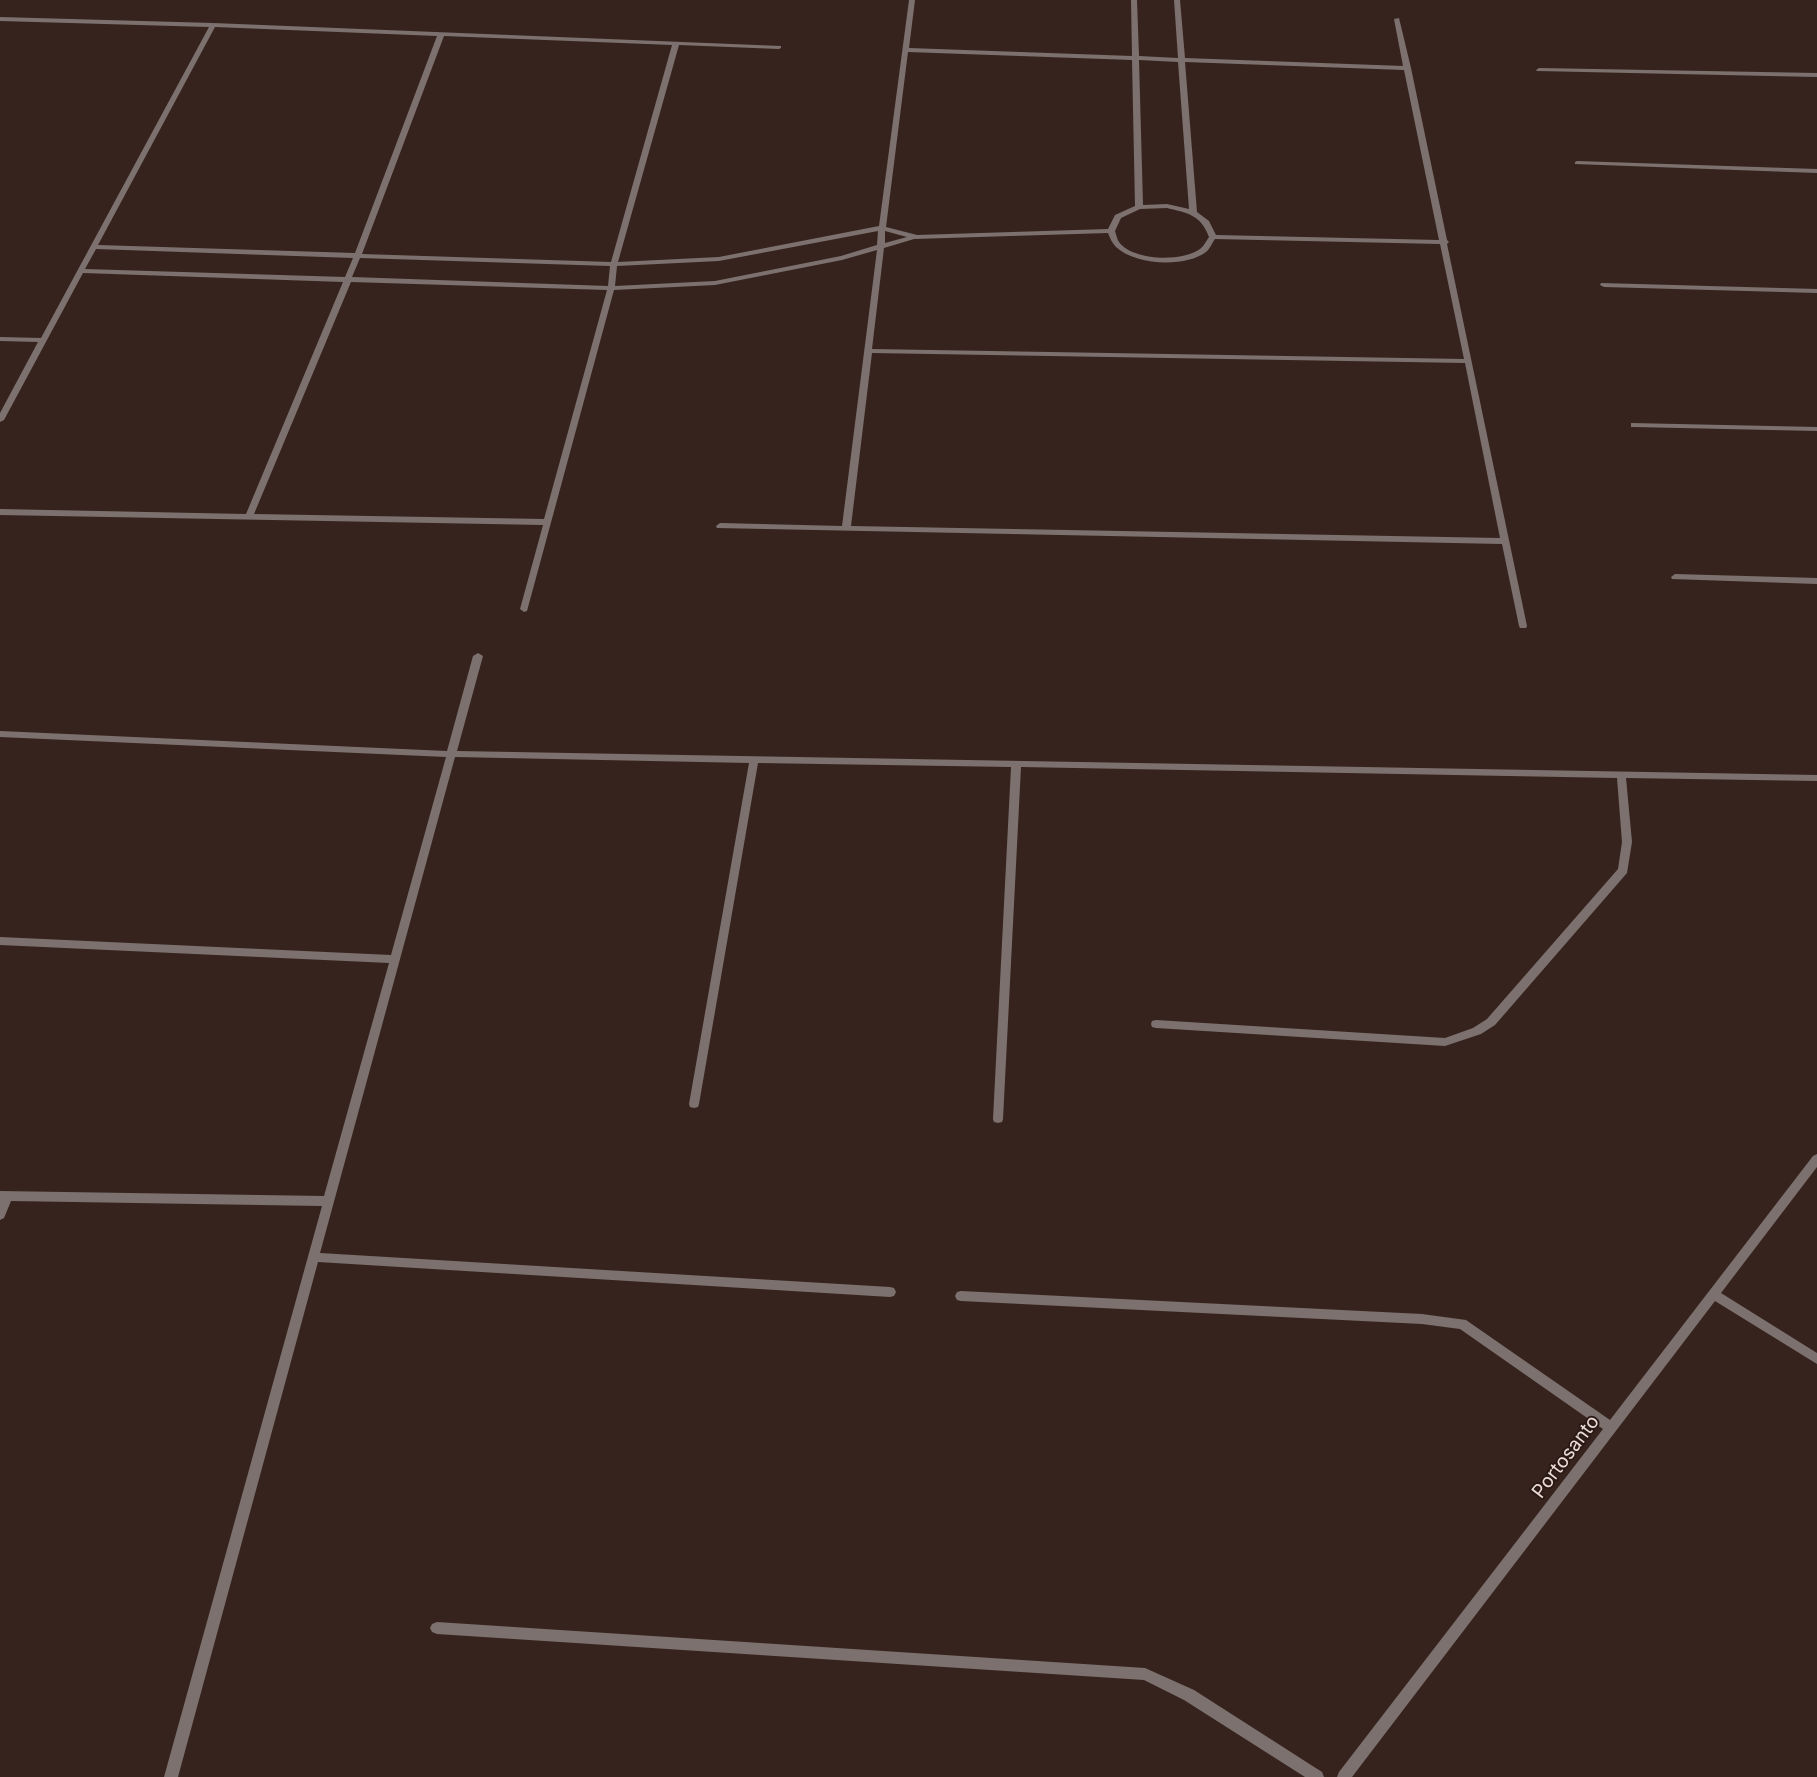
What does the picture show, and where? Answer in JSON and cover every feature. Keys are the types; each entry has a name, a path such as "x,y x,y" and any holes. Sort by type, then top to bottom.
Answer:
{"street":[{"path":"846,528 912,0"},
{"path":"1134,0 1139,207"},
{"path":"1177,0 1193,212"},
{"path":"0,19 213,25 779,47"},
{"path":"1397,19 1445,242 1523,626"},
{"path":"0,420 213,25"},
{"path":"249,517 358,255 441,34"},
{"path":"524,608 611,288 614,264 676,44"},
{"path":"906,50 1408,68"},
{"path":"1539,70 1817,75"},
{"path":"1577,163 1817,171"},
{"path":"1111,231 1118,217 1139,207 1167,206 1193,212 1209,224 1213,237"},
{"path":"94,247 614,264 719,259 882,228 914,236"},
{"path":"80,270 611,288 715,283 842,258 914,236 1111,231"},
{"path":"1111,231 1118,245 1136,255 1160,260 1185,258 1204,249 1213,237"},
{"path":"1213,237 1445,242"},
{"path":"1604,285 1817,291"},
{"path":"0,339 43,340"},
{"path":"868,351 1469,361"},
{"path":"1634,424 1817,429"},
{"path":"0,512 548,522"},
{"path":"720,526 1506,541"},
{"path":"1674,577 1817,581"},
{"path":"171,1777 478,656"},
{"path":"0,734 451,754 1817,778"},
{"path":"694,1104 754,759"},
{"path":"998,1119 1016,764"},
{"path":"1156,1024 1445,1042 1477,1031 1491,1022 1623,870 1627,842 1620,774"},
{"path":"0,940 395,959"},
{"name":"Portosanto","path":"1344,1777 1817,1159"},
{"path":"0,1215 3,1196 329,1201"},
{"path":"314,1257 890,1292"},
{"path":"1713,1294 1817,1359"},
{"path":"960,1296 1422,1319 1462,1324 1612,1428"},
{"path":"437,1628 1145,1674 1189,1695 1317,1777"}]}
